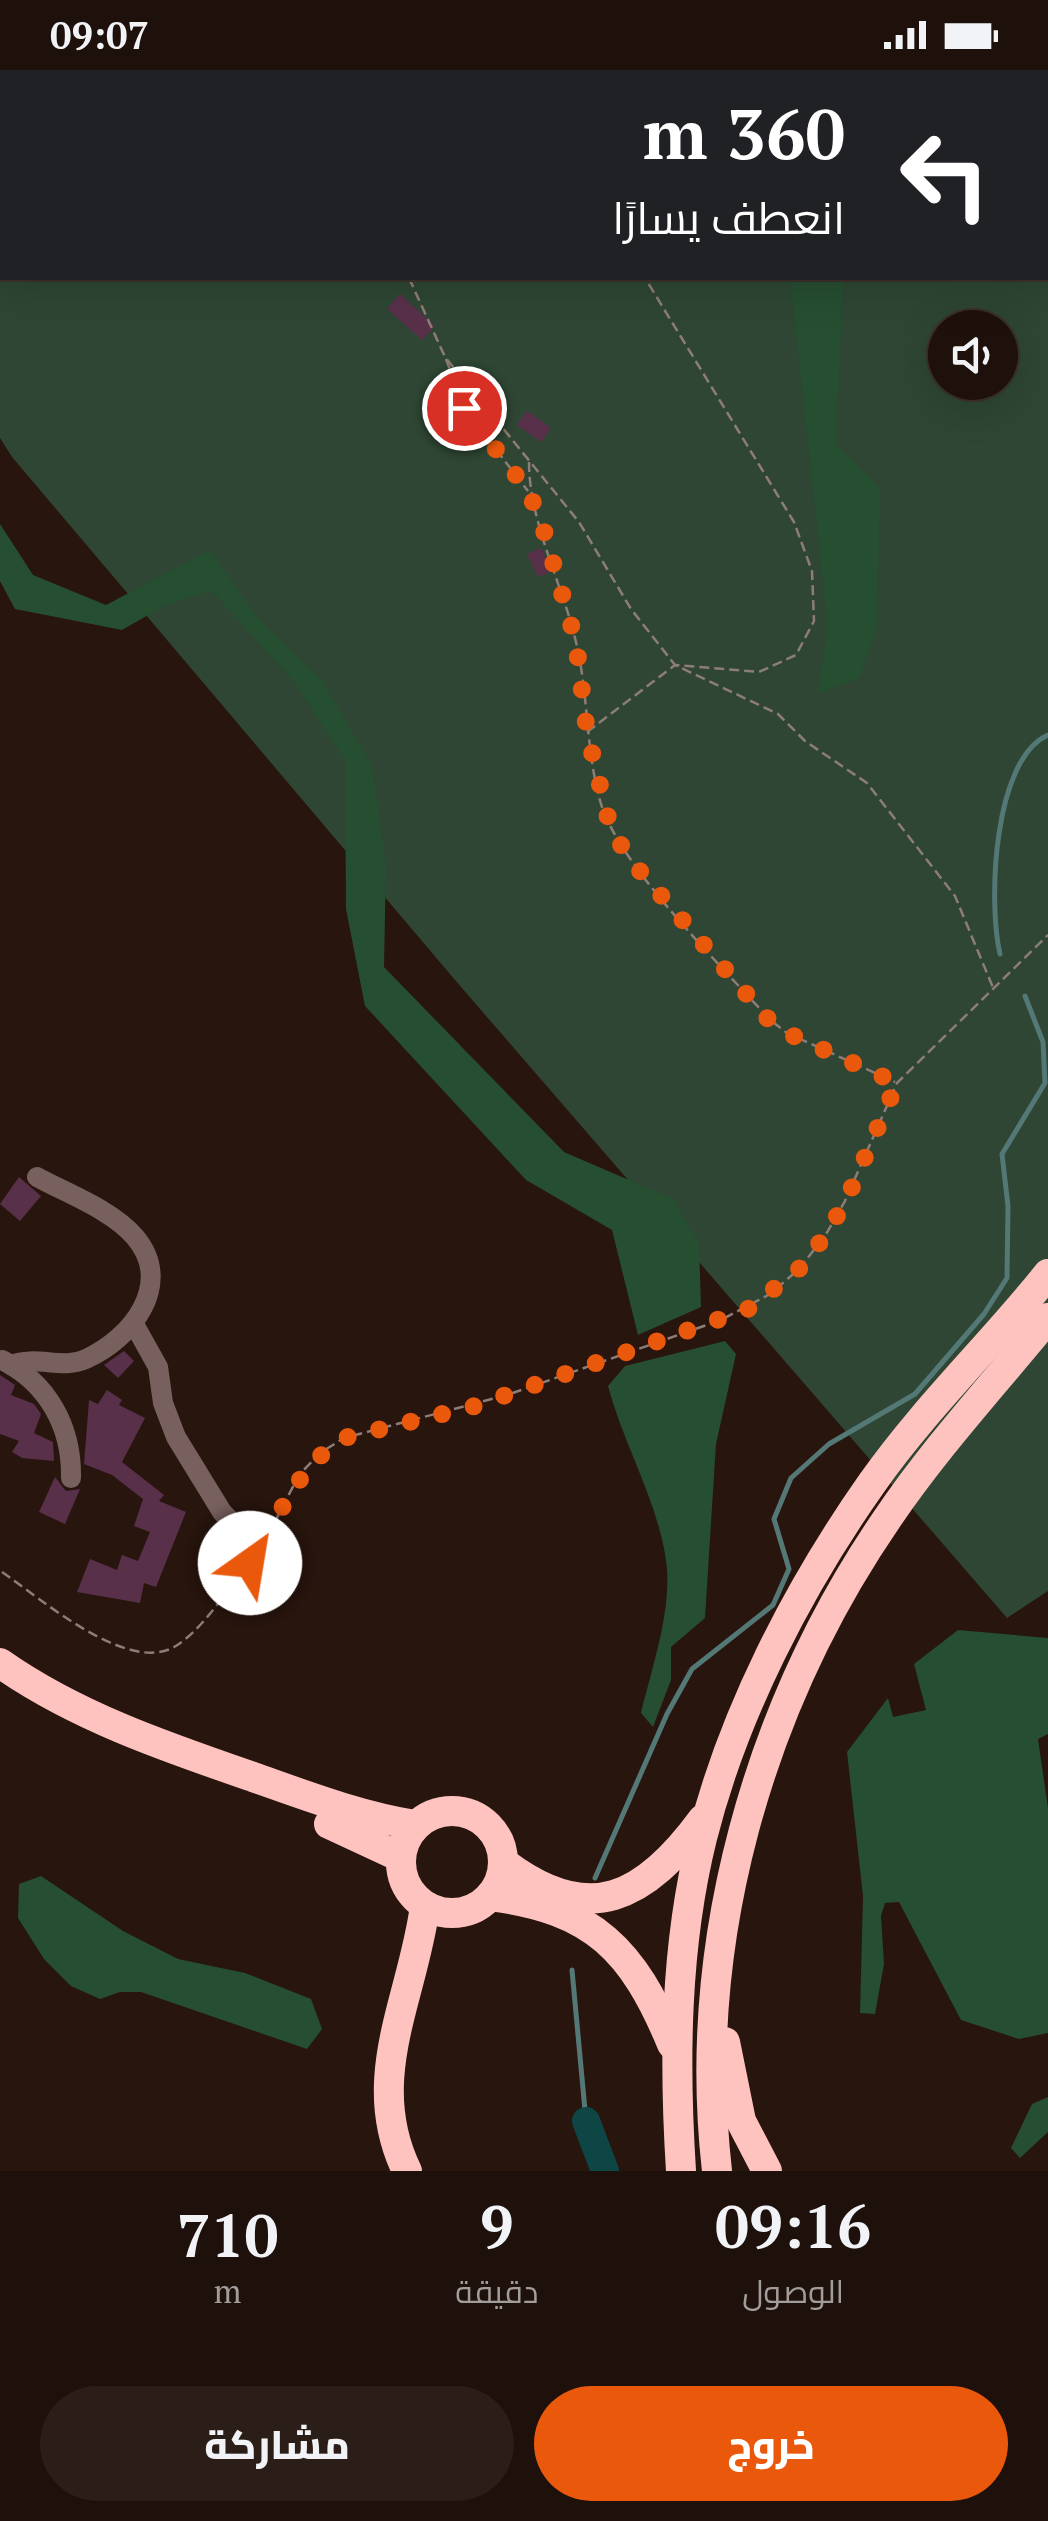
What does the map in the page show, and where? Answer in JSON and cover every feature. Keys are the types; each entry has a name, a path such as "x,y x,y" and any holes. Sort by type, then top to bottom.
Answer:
{"highway":[{"path":"681,2171 676,2051 687,1933 710,1808 748,1707 832,1544 873,1481 1048,1274"},
{"path":"717,2171 710,2091 715,1981 748,1816 783,1712 823,1624 912,1484 1048,1318"},
{"path":"0,1664 58,1698 176,1750 353,1812 416,1825"},
{"path":"0,1684 31,1705 141,1758 348,1830 400,1858"},
{"path":"504,1863 552,1893 572,1898 613,1896 642,1884 666,1866 710,1808"},
{"path":"436,1812 472,1814 498,1839 504,1863 490,1896 480,1906 438,1909 406,1885 400,1858 416,1825 436,1812"},
{"path":"490,1896 562,1911 602,1934 647,1986 676,2051"},
{"path":"407,2171 389,2121 386,2077 438,1909"},
{"path":"428,2171 409,2125 404,2070 431,1968 438,1909"},
{"path":"715,1981 736,2102 767,2171"}],"street":[{"path":"6,1362 30,1358 76,1363 134,1324 149,1295 146,1258 137,1240 121,1224 37,1177"},
{"path":"134,1324 158,1367 168,1420 181,1446 222,1512 258,1550"},
{"path":"6,1362 39,1388 61,1419 69,1438 72,1478"}],"path":[{"path":"410,280 464,408 529,492"},
{"path":"587,732 676,665 760,672 796,654 814,621 812,570 794,522 646,280"},
{"path":"445,357 580,522 630,609 676,665 778,714 805,742 868,782 955,896 994,992"},
{"path":"530,460 529,492 576,642 587,732 611,830 633,863 769,1020 787,1033 897,1083"},
{"path":"2,1572 100,1638 130,1650 154,1653 185,1638 258,1550 299,1475 320,1453 344,1438 491,1400 721,1320 770,1294 798,1270 825,1236 846,1201 897,1083 1048,935"}],"green space":[{"path":"0,280 1048,280 1048,1591 1007,1618 455,980 12,457 0,438"},
{"path":"790,280 843,280 836,444 880,489 877,626 860,678 818,693 828,627"},
{"path":"0,524 33,575 106,605 210,550 259,620 322,680 372,766 386,864 384,967 564,1152 673,1199 699,1244 701,1307 638,1335 612,1230 526,1180 365,1006 346,909 345,760 294,682 212,591 166,605 122,630 15,609 0,581"},
{"path":"725,1341 736,1354 716,1444 705,1618 671,1647 671,1680 653,1727 641,1713 663,1624 667,1569 658,1522 608,1386 625,1366"},
{"path":"958,1630 1048,1638 1048,1734 1038,1739 1048,1808 1048,2033 1019,2039 961,2020 899,1902 885,1903 881,1916 884,1964 875,2014 860,2013 863,1896 847,1752 888,1698 893,1717 926,1710 914,1664"},
{"path":"41,1876 123,1931 178,1959 245,1973 311,1999 322,2029 307,2049 141,1992 120,1992 100,1999 71,1986 44,1959 18,1918 19,1884"},
{"path":"1048,2097 1048,2132 1020,2158 1011,2148 1032,2104"}],"building":[{"path":"400,294 435,326 422,340 387,309"},
{"path":"527,411 551,428 541,442 517,425"},
{"path":"541,548 552,571 538,577 527,554"},
{"path":"19,1177 41,1196 20,1221 0,1204"},
{"path":"124,1351 134,1361 118,1378 104,1365"},
{"path":"0,1375 15,1385 11,1395 34,1404 41,1414 34,1433 53,1442 54,1461 22,1458 12,1452 19,1441 0,1434"},
{"path":"107,1390 122,1400 119,1405 145,1418 122,1462 164,1495 159,1501 186,1512 156,1587 144,1583 140,1603 77,1592 90,1559 117,1570 122,1555 138,1561 150,1532 134,1526 143,1499 112,1475 84,1464 89,1400 98,1404"},
{"path":"55,1477 66,1491 80,1489 65,1524 39,1512"}],"waterway":[{"path":"1000,954 995,869 1005,801 1030,749 1048,735"},
{"path":"595,1878 667,1714 692,1669 773,1605 789,1569 774,1519 791,1478 829,1444 915,1394 984,1314 1007,1278 1008,1206 1002,1154 1045,1083 1043,1042 1025,996"},
{"path":"572,1970 586,2121"},
{"path":"586,2121 605,2171"}],"route":[{"path":"250,1563 299,1475 320,1453 344,1438 388,1424 475,1406 620,1352 721,1320 770,1294 798,1270 825,1236 846,1201 897,1083 787,1033 769,1020 633,863 611,830 600,802 576,642 544,531 529,492 464,408"}]}
